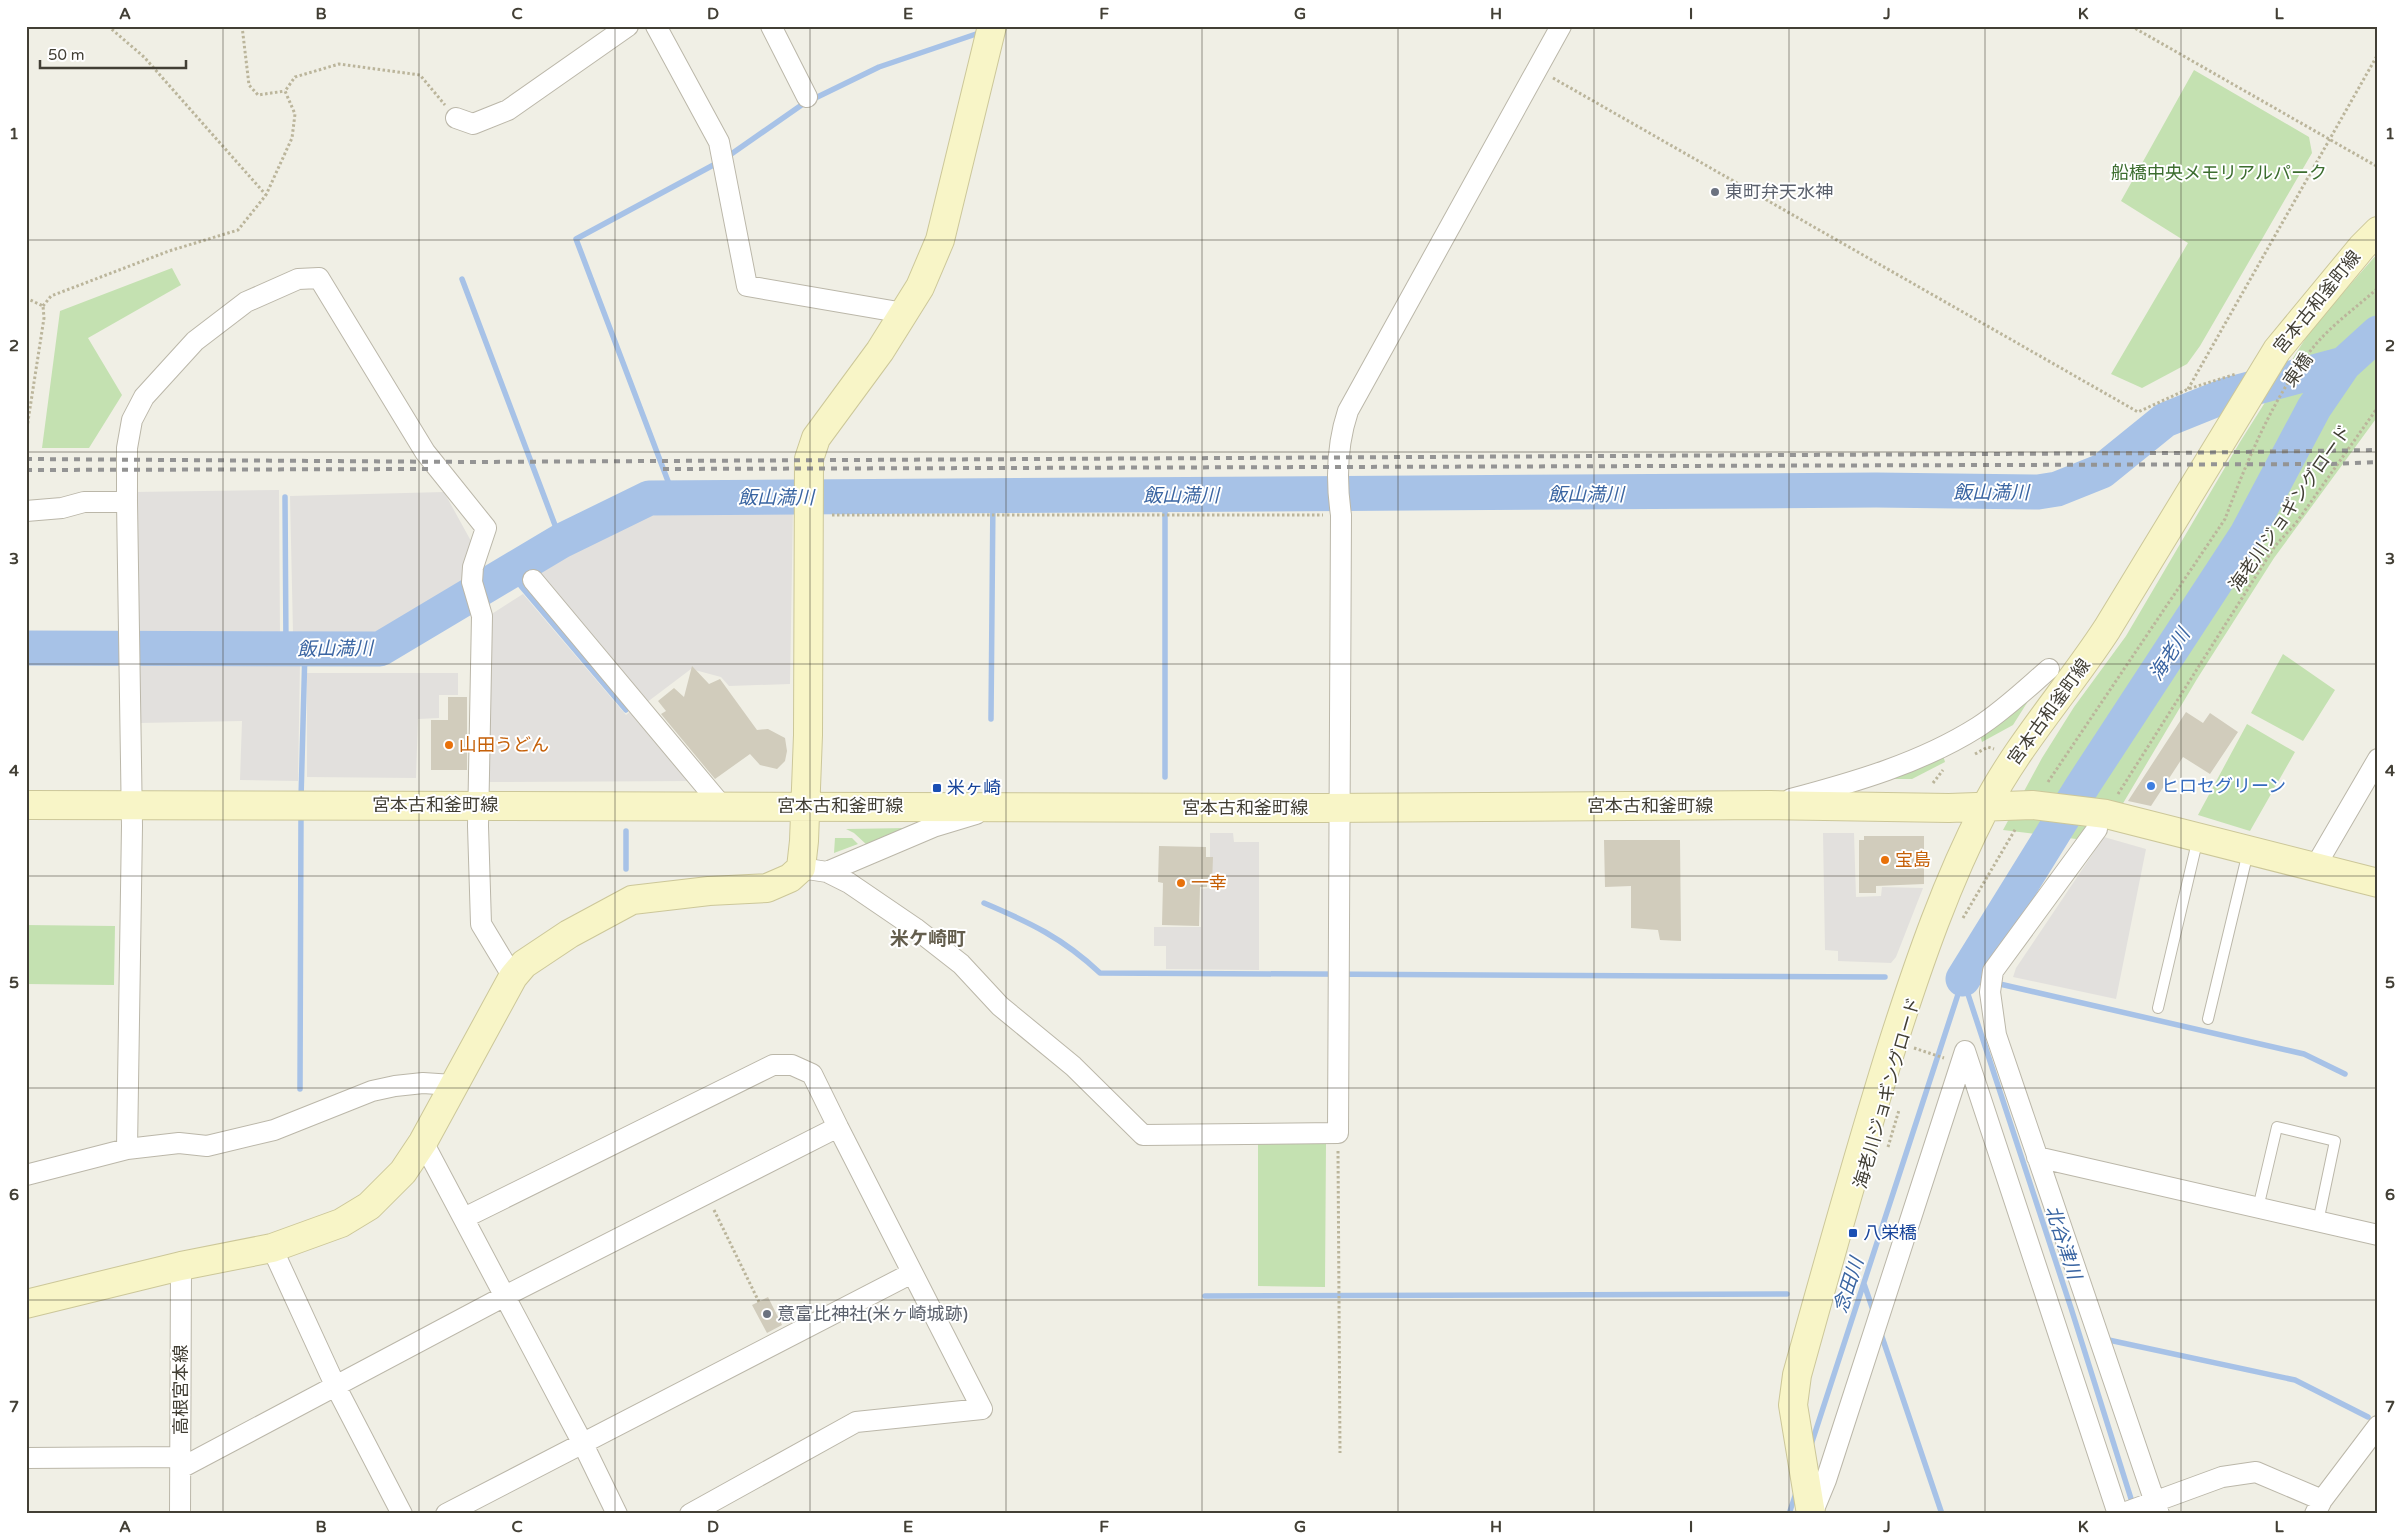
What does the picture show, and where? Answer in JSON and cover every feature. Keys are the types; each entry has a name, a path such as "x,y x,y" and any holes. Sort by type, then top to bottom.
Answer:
{"street":[{"path":"456,118 472,124 508,110 628,26"},
{"path":"656,26 720,142 747,286 904,313"},
{"path":"771,26 807,97"},
{"path":"992,26 940,240 920,286 904,313 880,350 816,438 809,459 805,805 824,868 878,901 961,964 1000,1006 1073,1066 1144,1135 1338,1133 1340,808 1339,481 1341,430 1348,411 1561,26"},
{"name":"宮本古和釜町線","path":"2263,371 2320,297 2378,231"},
{"path":"127,1149 132,804 127,448 132,420 144,397 195,341 246,302 298,279 319,278 425,452 486,528 473,568 472,582 482,616 478,805 481,924 513,977"},
{"name":"東橋","path":"2242,405 2263,371"},
{"name":"宮本古和釜町線","path":"26,805 805,805 1340,808 1770,805 1986,807 2010,765 2102,636 2195,487 2242,405"},
{"path":"26,511 62,508 84,502 127,502"},
{"path":"534,580 722,806"},
{"path":"1770,805 1907,764 1978,727 2049,669"},
{"path":"2315,866 2378,759"},
{"path":"1810,1510 1793,1405 1797,1375 1864,1136 1913,980 1954,874 1986,807 2049,795 2094,821 2199,837 2378,883"},
{"path":"26,1304 181,1266 272,1248 341,1223 369,1206 403,1172 423,1142 513,977 524,964 569,934 632,900 709,891 767,888 933,827 969,815 1008,807"},
{"path":"2094,821 1993,971 1990,992 1996,1034 2154,1507"},
{"path":"1810,1510 1826,1480 1965,1051 2122,1513 2154,1507 2222,1477 2256,1472 2318,1507 2378,1426"},
{"path":"464,1218 773,1065 792,1065 812,1074 982,1409 856,1422 690,1514"},
{"path":"26,1175 127,1149 179,1143 207,1146 274,1130 372,1091 423,1083 453,1085"},
{"path":"26,1458 180,1463 838,1127"},
{"path":"423,1142 582,1442 616,1514"},
{"path":"2037,1157 2378,1235"},
{"path":"272,1248 335,1385 402,1514"},
{"name":"高根宮本線","path":"180,1514 181,1266"},
{"path":"446,1514 912,1273"}],"lane":[{"path":"2158,1008 2199,837"},
{"path":"2208,1019 2249,849"},
{"path":"2258,1208 2277,1128 2335,1141 2318,1222"}],"path":[{"path":"108,26 144,57 266,195"},
{"path":"242,26 249,85 258,94 285,91 295,77 340,64 420,75 456,118"},
{"path":"2130,26 2378,167"},
{"path":"2188,388 2378,54"},
{"path":"1538,69 2138,412 2188,388 2233,374 2263,371"},
{"path":"26,434 44,318 43,306 51,296 169,251 238,230 266,195 292,138 295,114 285,91"},
{"name":"東橋","path":"2049,795 2225,519 2236,489 2280,396 2316,344 2378,288"},
{"path":"26,298 43,306"},
{"name":"海老川ジョギングロード","path":"2117,797 2275,546 2296,523 2378,407"},
{"path":"809,503 1340,510"},
{"path":"1973,755 1988,747 2000,750"},
{"path":"1933,783 1940,772 1948,768"},
{"path":"1959,925 2016,828"},
{"name":"海老川ジョギングロード","path":"1909,1056 1911,1047 1947,1058"},
{"name":"海老川ジョギングロード","path":"1885,1155 1901,1100"},
{"path":"1338,1133 1340,1453"},
{"path":"706,1194 759,1302"}],"green space":[{"name":"船橋中央メモリアルパーク","path":"2194,70 2309,137 2312,153 2200,346 2187,364 2142,388 2111,374 2188,243 2121,201"},
{"path":"2378,253 2378,416 2274,558 2197,679 2100,842 2003,830 2042,758 2074,707 2126,636 2240,442 2312,328"},
{"path":"172,268 181,285 88,338 122,395 89,448 42,448 60,311"},
{"path":"2283,654 2335,690 2303,741 2251,713"},
{"path":"2037,687 2013,725 1982,742 1979,731"},
{"path":"2247,724 2295,752 2250,831 2198,815"},
{"path":"1942,752 1945,762 1912,779 1887,779"},
{"path":"908,828 867,845 854,833 846,829"},
{"path":"835,838 852,838 858,844 834,853"},
{"path":"26,925 115,926 114,985 26,984"},
{"path":"1258,1143 1326,1144 1325,1287 1258,1286"}],"shaded area":[{"path":"279,490 280,636 136,636 134,492"},
{"path":"444,492 471,541 461,586 373,634 293,633 290,496"},
{"path":"645,507 793,507 790,684 729,686 721,677 691,669 646,703 538,575"},
{"path":"523,594 626,715 633,709 693,781 486,782 487,617"},
{"path":"140,658 300,662 298,781 240,780 242,721 140,723"},
{"path":"307,673 458,673 458,695 439,695 439,718 418,719 416,778 307,777"},
{"path":"1210,833 1233,833 1234,842 1259,842 1259,970 1166,969 1166,946 1154,946 1154,927 1201,927 1201,889 1210,888"},
{"path":"1823,833 1854,833 1856,897 1881,896 1882,887 1923,888 1896,957 1891,963 1838,961 1838,951 1825,950"},
{"path":"2104,837 2146,849 2116,999 2013,977 2016,968"}],"building":[{"path":"692,666 709,684 720,679 757,730 768,729 785,738 787,751 785,761 777,769 760,765 750,754 715,779 661,714 666,711 658,701 674,688 684,697"},
{"name":"山田うどん","path":"448,697 467,697 467,770 431,770 431,720 448,720"},
{"path":"2186,712 2203,723 2210,713 2238,732 2210,774 2183,757 2151,806 2128,801"},
{"path":"1864,836 1924,836 1924,884 1876,886 1876,893 1859,893 1859,840 1864,840"},
{"path":"1604,840 1680,840 1681,941 1660,940 1658,930 1631,928 1631,886 1605,887"},
{"path":"1159,846 1206,847 1206,857 1213,857 1212,884 1207,884 1207,887 1200,887 1199,926 1162,925 1163,883 1158,882"},
{"path":"768,1297 782,1325 767,1333 752,1305"}],"waterway":[{"path":"727,157 803,104 879,67 982,32"},
{"path":"674,497 576,239 719,162"},
{"path":"462,279 561,541"},
{"name":"海老川","path":"1963,979 2083,785 2247,534 2314,408 2344,364 2378,333"},
{"name":"飯山満川","path":"26,648 380,649 561,541 649,498 1876,490 2038,492 2057,489 2102,471 2165,420 2227,395 2344,364"},
{"path":"1165,494 1165,777"},
{"path":"991,719 993,495"},
{"path":"285,497 286,647"},
{"path":"509,572 626,710"},
{"path":"301,799 305,649"},
{"path":"300,1089 301,814"},
{"path":"626,831 626,869"},
{"path":"984,903 1016,917 1059,940 1100,973 1885,977"},
{"path":"1965,976 2304,1054 2345,1074"},
{"name":"北谷津川","path":"1963,979 2071,1308 2133,1505"},
{"name":"念田川","path":"1810,1448 1963,979"},
{"path":"1864,1284 1874,1313"},
{"path":"1205,1296 1787,1294"},
{"path":"1880,1331 1942,1514"},
{"path":"2104,1339 2295,1380 2368,1417"},
{"name":"念田川","path":"1789,1514 1797,1490"}],"railway":[{"path":"26,459 471,462 2172,453 2378,450"},
{"path":"663,469 2332,464 2378,462"},
{"path":"26,470 430,469"}],"place":[{"name":"東町弁天水神","path":"1715,192"},
{"name":"山田うどん","path":"449,745"},
{"name":"ヒロセグリーン","path":"2151,786"},
{"name":"米ヶ崎","path":"937,788"},
{"name":"宝島","path":"1885,860"},
{"name":"一幸","path":"1181,883"},
{"name":"八栄橋","path":"1853,1233"},
{"name":"意富比神社(米ヶ崎城跡)","path":"767,1314"}],"district":[{"name":"米ケ崎町","path":"928,938"}]}
